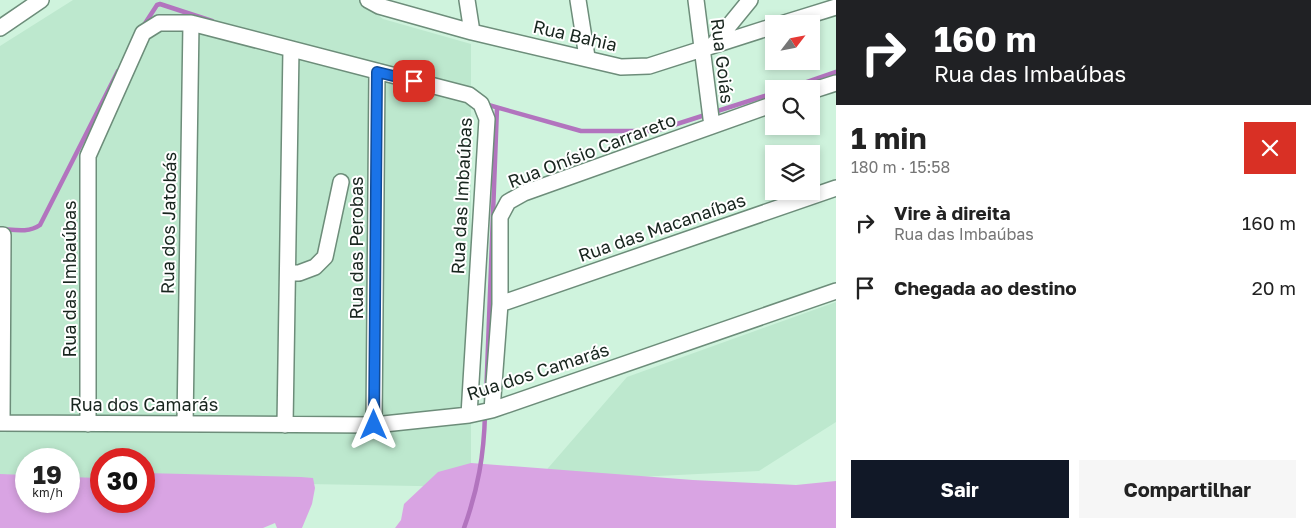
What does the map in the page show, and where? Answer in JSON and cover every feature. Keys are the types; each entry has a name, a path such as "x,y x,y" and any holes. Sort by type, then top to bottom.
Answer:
{"street":[{"path":"0,28 41,0"},
{"name":"Rua Bahia","path":"368,0 378,6 472,32 635,68 649,66 765,29"},
{"path":"467,0 472,32"},
{"path":"578,0 586,57"},
{"name":"Rua Goiás","path":"696,0 708,46 712,126"},
{"path":"708,46 750,0"},
{"path":"810,15 836,7"},
{"name":"Rua das Imbaúbas","path":"88,424 88,156 143,33 159,23 191,23 469,95 481,104 487,119 469,415"},
{"name":"Rua dos Jatobás","path":"185,424 191,23"},
{"path":"285,425 291,49"},
{"name":"Rua das Perobas","path":"374,425 377,72"},
{"path":"820,88 836,83"},
{"name":"Rua Onísio Carrareto","path":"492,410 500,304 500,217 508,202 524,193 765,107"},
{"path":"288,273 299,273 315,267 325,257 341,182"},
{"name":"Rua das Macanaíbas","path":"500,304 836,188"},
{"path":"0,235 3,235 1,423"},
{"name":"Rua dos Camarás","path":"1,423 374,425 469,415 492,410 836,291"}],"shaded area":[{"path":"73,0 361,0 383,19 471,44 471,487 155,481 155,448 90,448 90,481 80,480 80,448 15,448 15,479 0,479 0,46"},
{"path":"836,302 836,422 759,471 536,482 627,377"},
{"path":"471,463 693,480 796,485 836,481 836,528 395,528 401,520 404,504 438,472"},
{"path":"155,473 313,478 315,488 312,504 302,528 277,528 275,523 263,528 0,528 0,474 15,475 15,513 80,513 80,477 90,478 90,513 155,513"}],"waterway":[{"path":"144,25 157,5 160,4 212,21"},
{"path":"2,229 27,230 40,225 118,71"},
{"path":"813,80 836,72"},
{"path":"485,104 581,131 655,131 765,96"},
{"path":"486,399 497,108"},
{"path":"464,528 479,472 485,414"}],"route":[{"path":"374,425 377,72 414,81"}]}
